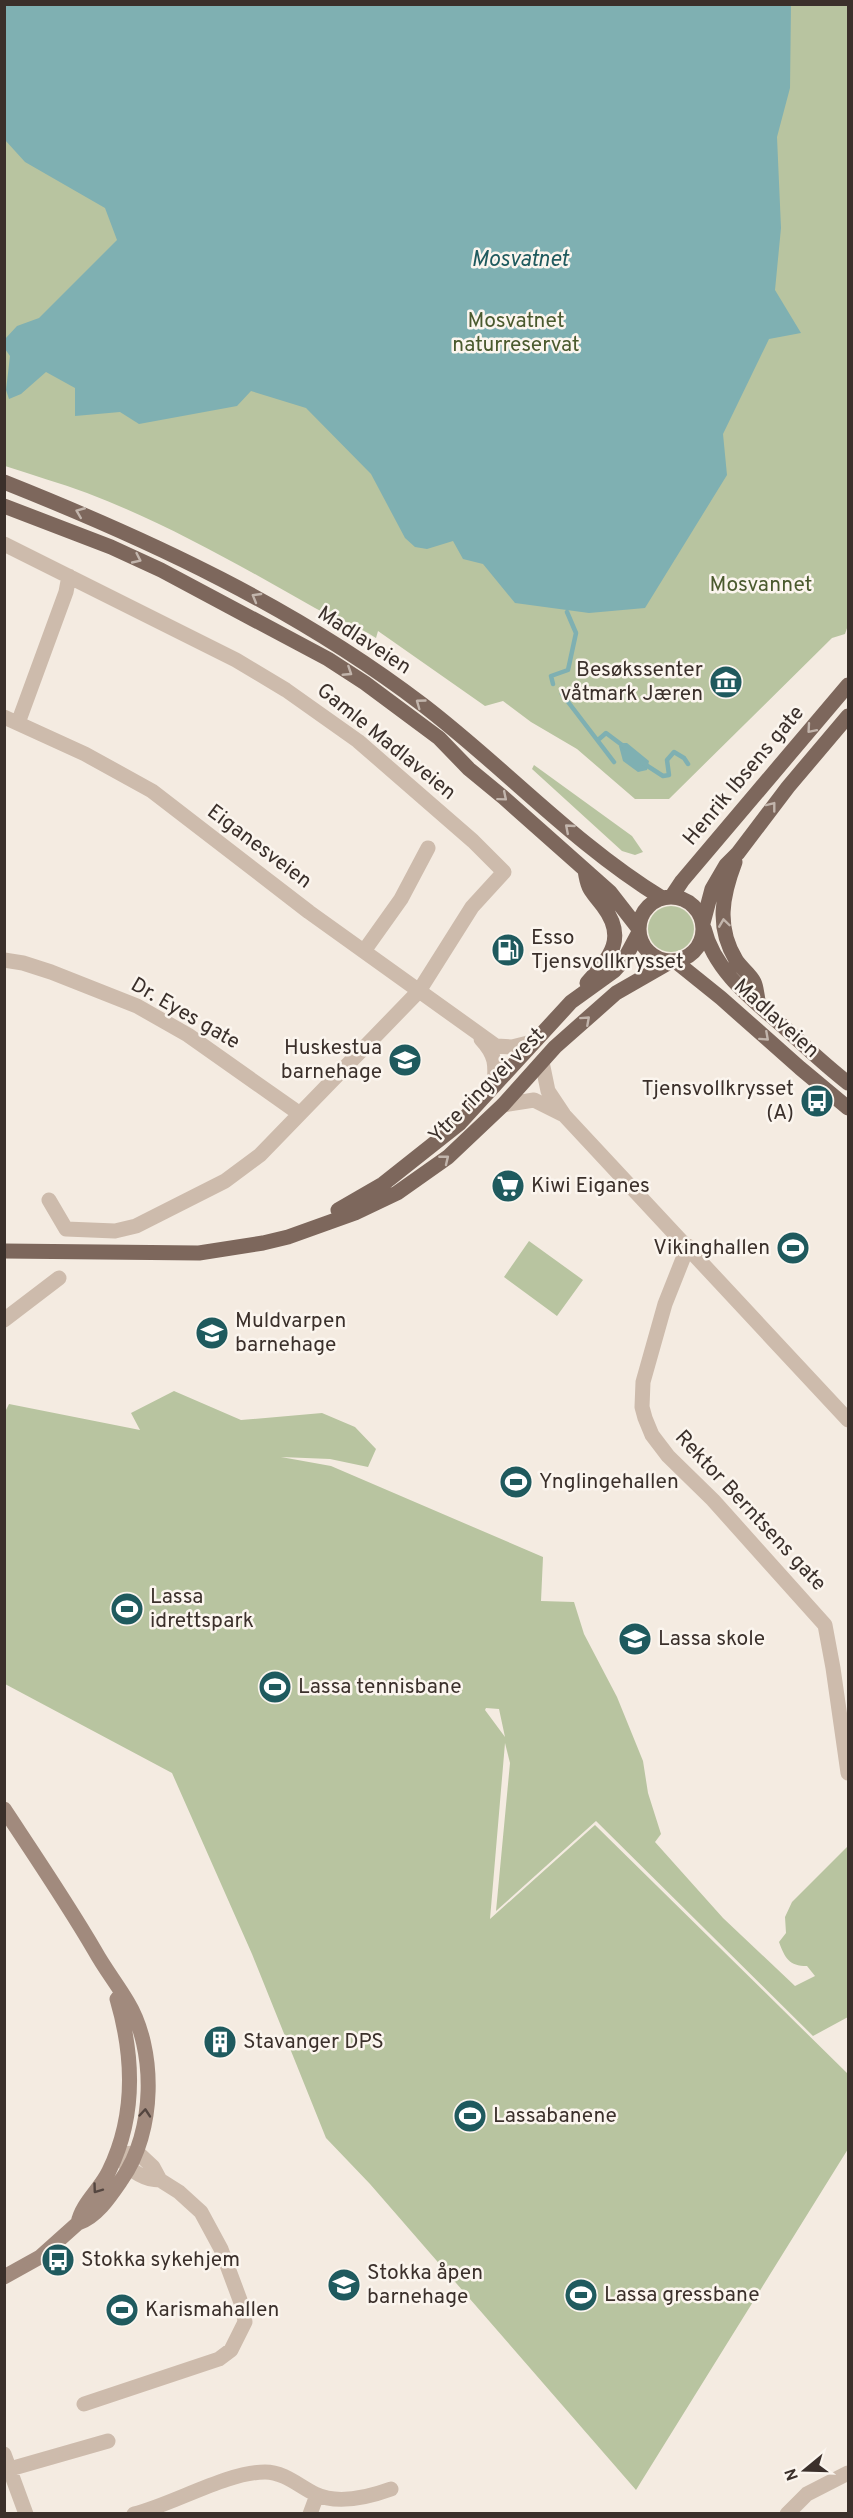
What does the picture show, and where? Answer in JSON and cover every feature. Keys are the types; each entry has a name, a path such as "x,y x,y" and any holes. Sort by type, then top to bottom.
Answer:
{"main road":[{"name":"Madlaveien","path":"4,482 92,517 218,576 347,652 421,704 488,757 613,866 667,897"},
{"name":"Madlaveien","path":"4,506 111,547 161,570 328,659 439,738 469,769 610,892 639,930"},
{"name":"Henrik Ibsens gate","path":"667,897 849,685"},
{"name":"Henrik Ibsens gate","path":"703,925 718,876 788,787 849,716"},
{"path":"738,853 725,889 722,907 723,922 731,951 744,972 754,981 759,1005"},
{"path":"571,1002 607,961 616,938 610,916 588,888 585,870"},
{"path":"667,897 683,898 692,904 703,925 698,948 690,956 673,962 653,957 645,949 639,930 645,909 667,897"},
{"name":"Madlaveien","path":"703,925 712,952 727,973 759,1005 849,1083"},
{"name":"Ytre ringvei vest","path":"4,1242 193,1243 249,1239 278,1232 335,1211 383,1184 460,1123 571,1002 614,971 624,960 639,930"},
{"name":"Madlaveien","path":"673,962 721,998 849,1108"},
{"name":"Ytre ringvei vest","path":"4,1251 199,1252 263,1243 333,1222 397,1193 448,1156 503,1105 542,1062 616,993 673,962"},
{"path":"4,1809 85,1934 112,1982 128,2002 141,2039 148,2066 149,2082 144,2128 138,2153 130,2169 88,2220 78,2223 35,2261 4,2277"},
{"path":"78,2223 80,2213 106,2176 117,2154 127,2110 130,2066 127,2036 112,1982"}],"street":[{"name":"Gamle Madlaveien","path":"4,544 236,660 303,702 358,741 473,841 504,872 472,907 418,992"},
{"path":"9,720 66,592 69,576"},
{"name":"Eiganesveien","path":"9,720 85,754 152,791 309,912 496,1046 512,1047 532,1042"},
{"path":"364,951 401,899 428,848"},
{"name":"Dr. Eyes gate","path":"4,960 42,969 137,1006 188,1035 300,1114"},
{"path":"49,1200 66,1229 115,1231 136,1226 225,1181 260,1155 418,992"},
{"name":"Eiganesveien","path":"475,1033 492,1050 496,1069 494,1086"},
{"path":"542,1062 548,1090 564,1115 849,1420"},
{"path":"503,1105 534,1100 564,1115"},
{"name":"Rektor Berntsens gate","path":"687,1246 665,1304 643,1382 642,1407 645,1418 652,1435 668,1456 713,1500 825,1624 849,1773"},
{"path":"4,1320 59,1278"},
{"path":"84,2404 219,2359 231,2350 245,2322 243,2308 212,2229 201,2212 179,2192 160,2180 153,2167 138,2153 117,2154"},
{"path":"117,2154 130,2169 152,2180 160,2180"},
{"path":"26,2514 7,2462 108,2441"},
{"path":"134,2514 158,2511 192,2493 256,2473 268,2472 284,2476 317,2495 338,2498 362,2498 391,2489"},
{"path":"787,2514 807,2494 849,2473"},
{"path":"310,2514 317,2495"}],"green space":[{"name":"Mosvatnet","path":"5,5 848,5 848,625 845,634 832,638 669,799 635,799 577,749 531,722 503,701 485,706 378,631 376,638 146,518 77,489 5,466"},
{"path":"534,765 632,836 643,852 635,855 622,851 532,769"},
{"path":"671,906 687,913 694,929 687,945 671,952 655,945 648,929 655,913"},
{"path":"529,1241 583,1280 557,1316 504,1277"},
{"name":"Lassabanene","path":"174,1391 241,1420 322,1413 355,1427 376,1449 368,1467 330,1459 281,1457 331,1466 543,1557 541,1601 574,1602 584,1634 617,1697 643,1761 648,1793 661,1834 655,1842 723,1918 795,1986 815,1976 807,1966 801,1966 788,1960 783,1952 779,1942 786,1933 785,1917 792,1902 848,1846 848,2017 813,2036 596,1821 496,1911 510,1763 505,1743 490,1919 595,1825 848,2074 848,2149 636,2490 370,2184 326,2138 252,1954 172,1773 5,1684 4,1414 9,1404 140,1430 131,1413","holes":["486,1708 499,1709 505,1737 485,1710"]}],"water":[{"name":"Mosvatnet","path":"5,4 791,5 790,88 777,137 781,228 775,290 801,333 769,339 723,434 727,475 645,608 589,613 515,603 483,564 463,559 453,541 427,549 415,547 405,538 371,474 306,408 251,391 237,406 139,424 120,412 75,416 75,388 46,372 21,394 9,399 6,390 10,356 5,349 5,339 17,326 39,318 117,240 105,208 25,162 5,140"},
{"path":"627,743 649,761 647,770 638,772 623,761 619,746"}],"waterway":[{"path":"553,684 551,676 568,670 576,633 567,612"},
{"path":"562,694 614,762"},
{"path":"598,740 606,733 626,748"},
{"path":"643,763 663,776 669,775 667,760 674,752 684,758 688,764"}],"place":[{"name":"Besøkssenter våtmark Jæren","path":"726,682"},
{"name":"Esso Tjensvollkrysset","path":"508,950"},
{"name":"Huskestua barnehage","path":"405,1060"},
{"name":"Tjensvollkrysset (A)","path":"817,1101"},
{"name":"Kiwi Eiganes","path":"508,1186"},
{"name":"Vikinghallen","path":"793,1248"},
{"name":"Muldvarpen barnehage","path":"212,1333"},
{"name":"Ynglingehallen","path":"516,1482"},
{"name":"Lassa idrettspark","path":"127,1609"},
{"name":"Lassa skole","path":"635,1639"},
{"name":"Lassa tennisbane","path":"275,1687"},
{"name":"Stavanger DPS","path":"220,2042"},
{"name":"Lassabanene","path":"470,2116"},
{"name":"Stokka sykehjem","path":"58,2260"},
{"name":"Stokka åpen barnehage","path":"344,2285"},
{"name":"Lassa gressbane","path":"581,2295"},
{"name":"Karismahallen","path":"122,2310"}],"park label":[{"name":"Mosvatnet naturreservat","path":"516,333"},
{"name":"Mosvannet","path":"761,585"}]}
